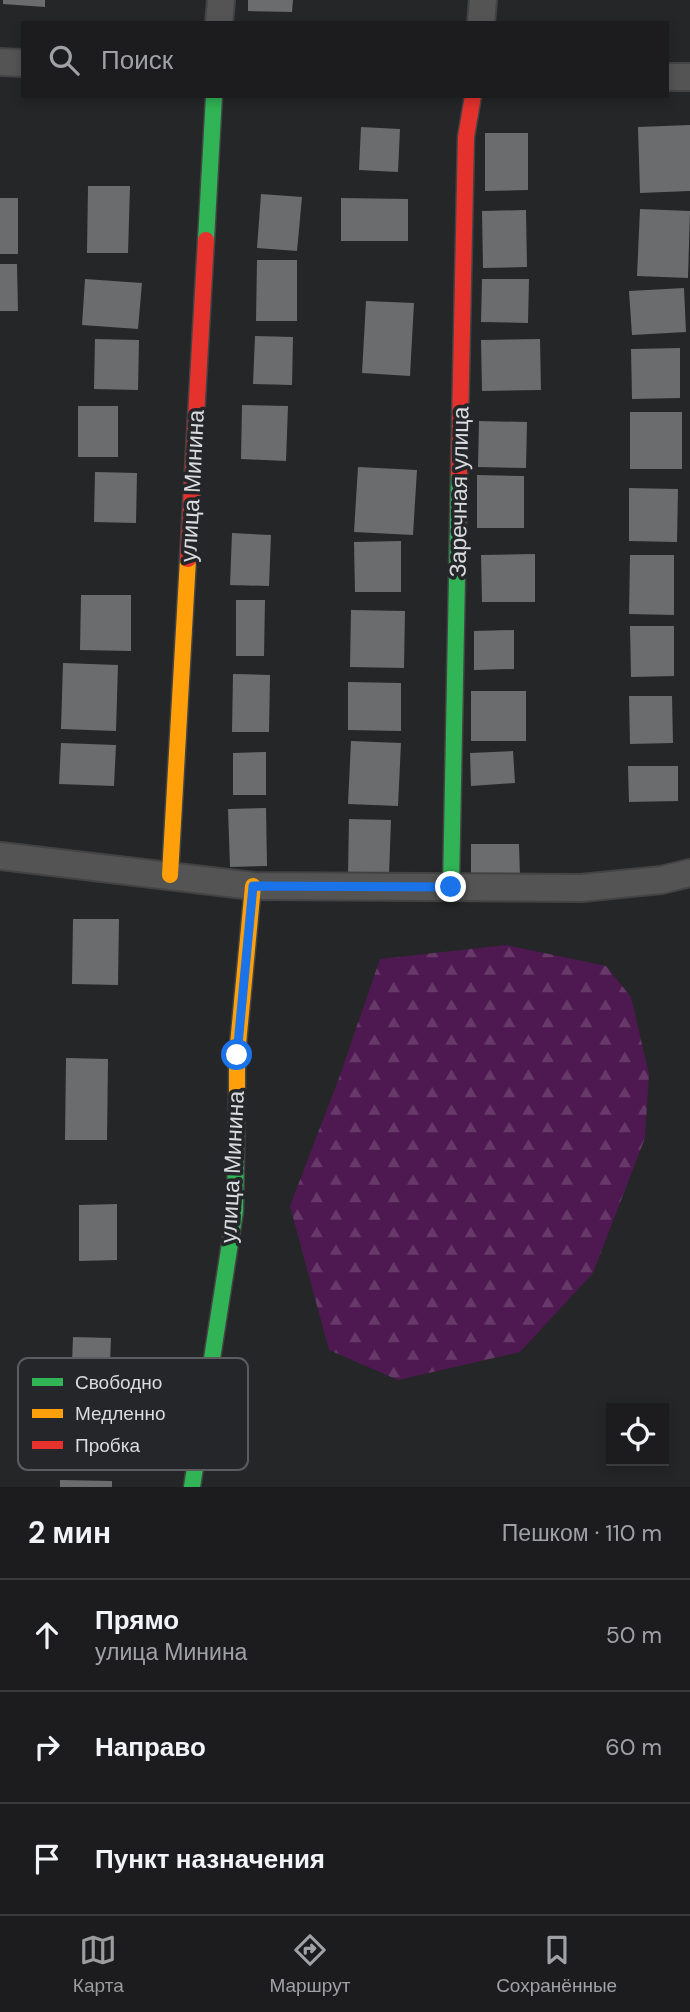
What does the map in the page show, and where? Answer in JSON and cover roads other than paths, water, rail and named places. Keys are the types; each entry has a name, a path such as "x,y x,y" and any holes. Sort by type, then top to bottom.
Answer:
{"street":[{"path":"219,21 220,0"},
{"path":"481,21 482,0"},
{"path":"0,62 21,63"},
{"path":"669,77 690,77"},
{"name":"улица Минина","path":"170,876 214,98"},
{"name":"Заречная улица","path":"451,887 466,137 473,98"},
{"path":"0,856 253,886 581,888 662,880 690,873"},
{"name":"улица Минина","path":"212,1358 235,1211 237,1055 253,886"}]}
